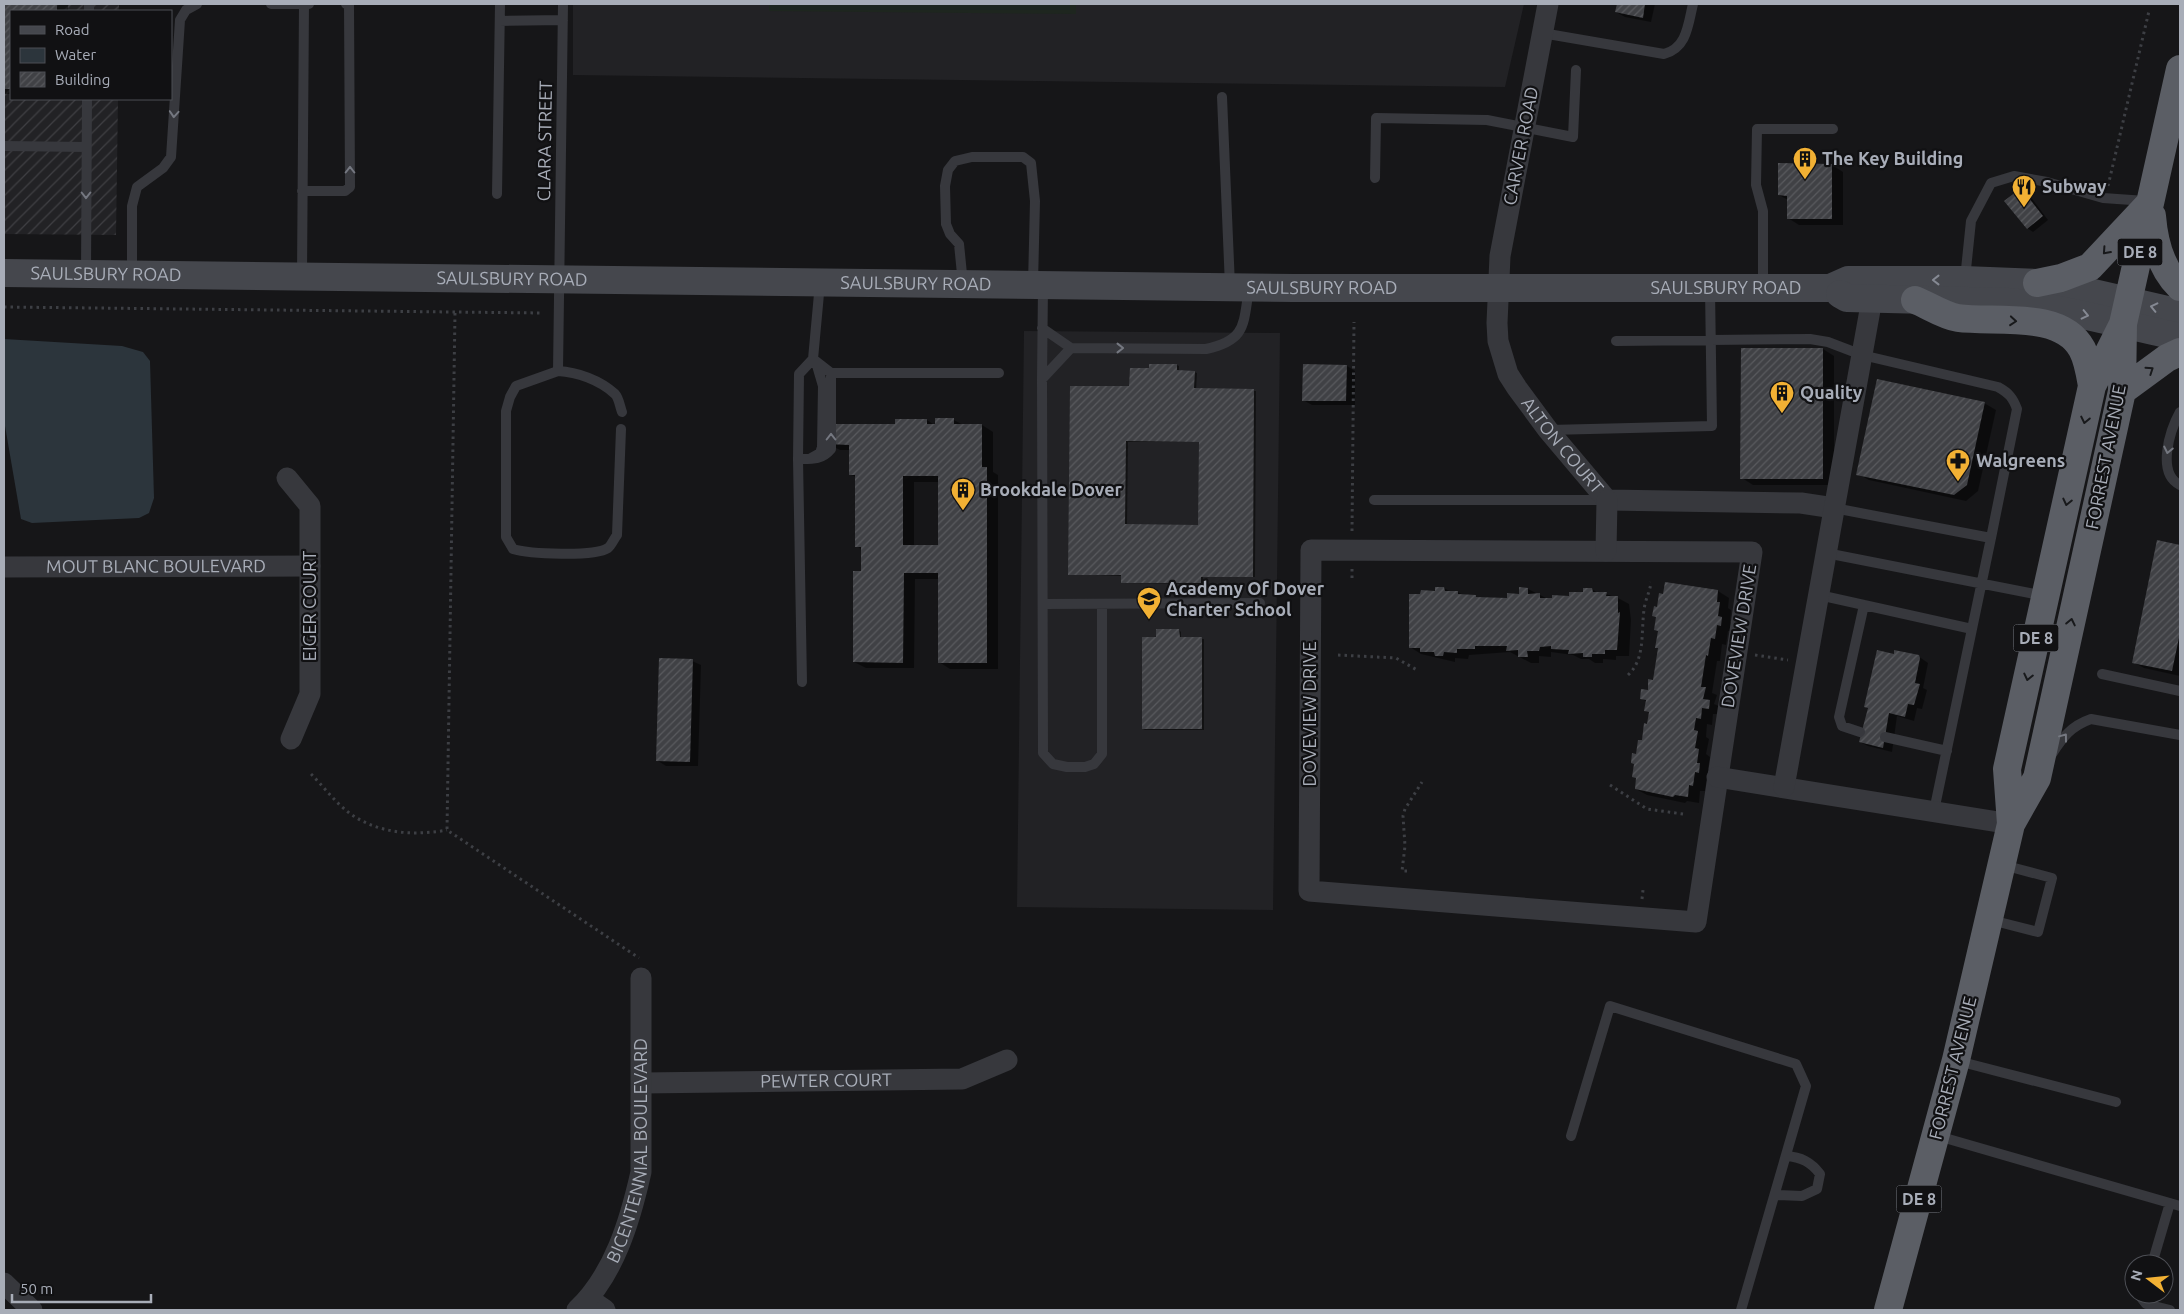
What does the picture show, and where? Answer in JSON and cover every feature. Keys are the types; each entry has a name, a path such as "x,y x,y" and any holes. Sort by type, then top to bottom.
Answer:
{"highway":[{"name":"DE 8","path":"2125,313 2151,202 2172,131 2180,69"},
{"path":"2037,283 2061,278 2090,267 2151,202"},
{"path":"2151,202 2153,230 2161,256 2172,279 2180,287"},
{"path":"1915,300 1956,318 2040,323 2057,326 2067,332 2083,350 2092,386"},
{"name":"FORREST AVENUE","path":"2012,824 2007,769 2092,386 2125,313"},
{"name":"FORREST AVENUE","path":"1888,1310 1937,1135 2012,824 2037,778 2122,391 2125,313"},
{"path":"2122,391 2168,358 2180,352"}],"main road":[{"name":"SAULSBURY ROAD","path":"4,273 1239,288 1830,288 1848,280 1964,280 2037,283 2125,313"},
{"name":"SAULSBURY ROAD","path":"1830,288 1847,298 2009,302 2125,313"},
{"path":"2125,313 2180,313"},
{"path":"2125,313 2180,337"}],"street":[{"name":"CARVER ROAD","path":"1498,288 1500,256 1548,4"},
{"name":"ALTON COURT","path":"1498,288 1497,323 1502,359 1508,374 1548,430 1607,500 1801,503 1834,508"},
{"path":"1784,787 1872,299"},
{"name":"EIGER COURT","path":"287,478 310,506 310,694 290,739"},
{"path":"1606,551 1607,500"},
{"name":"DOVEVIEW DRIVE","path":"1311,550 1752,552 1718,777 1696,922 1309,891 1311,550"},
{"name":"MOUT BLANC BOULEVARD","path":"4,567 310,566"},
{"path":"1718,777 2012,824"},
{"name":"BICENTENNIAL BOULEVARD","path":"590,1306 611,1264 634,1202 641,1172 643,970"},
{"name":"PEWTER COURT","path":"642,1083 962,1079 1007,1060"},
{"path":"4,1283 32,1310"}],"lane":[{"path":"132,274 132,206 137,187 163,168 171,157 180,20 186,10 197,4"},
{"path":"271,4 310,4"},
{"path":"302,276 304,4"},
{"path":"302,191 345,191 350,187 349,4"},
{"path":"497,194 500,4"},
{"name":"CLARA STREET","path":"558,371 563,4"},
{"path":"1542,33 1664,54 1674,51 1681,45 1687,32 1693,4"},
{"path":"500,21 563,20"},
{"path":"1375,178 1376,118 1488,120 1573,137 1576,70"},
{"path":"1042,328 1071,348 1206,349 1232,340 1243,329 1222,97"},
{"path":"86,274 87,100"},
{"path":"1763,288 1763,211 1756,185 1757,129 1833,129"},
{"path":"4,146 86,147"},
{"path":"963,284 959,244 950,234 946,224 945,186 948,170 955,161 972,157 1022,157 1031,163 1042,328 1044,753 1053,764 1067,767 1085,767 1094,764 1102,754 1102,604"},
{"path":"1964,280 1971,221 1991,183 2014,176 2047,182 2103,198 2151,202"},
{"path":"803,459 816,457 822,447 823,386 814,360 820,283"},
{"path":"1548,430 1712,426 1710,288"},
{"path":"1616,342 1810,339 1828,342 1862,355 1998,387 2007,392 2014,400 2017,409 1934,811"},
{"path":"1042,379 1071,348"},
{"path":"814,360 831,373 999,373"},
{"path":"802,682 803,459 799,374 814,360"},
{"path":"621,429 617,536 608,548 587,554 524,552 513,549 506,537 506,411 516,386 558,371 577,372 616,395 622,412"},
{"path":"803,459 818,459 826,455 831,449 831,373"},
{"path":"2180,412 2170,439 2166,460 2167,469 2171,477 2180,484"},
{"path":"1374,500 1607,500"},
{"path":"1834,508 1991,538"},
{"path":"1826,553 2046,596"},
{"path":"1819,594 1972,629"},
{"path":"1043,604 1260,604"},
{"path":"1860,732 1842,726 1839,718 1864,605"},
{"path":"2102,674 2180,691"},
{"path":"2037,778 2065,734 2077,724 2091,719 2180,735"},
{"path":"1886,737 1947,751"},
{"path":"1990,920 2038,932 2052,878 2002,865"},
{"path":"1571,1136 1610,1006 1796,1064 1806,1086 1741,1310"},
{"path":"1956,1060 2116,1102"},
{"path":"1937,1135 2175,1204 2156,1254"},
{"path":"1775,1195 1802,1196 1817,1189 1820,1174 1814,1166 1800,1157 1786,1156"},
{"path":"2146,1304 2170,1310"}],"path":[{"path":"2107,190 2149,11"},
{"path":"4,307 543,314"},
{"path":"448,830 455,313"},
{"path":"1352,521 1354,322"},
{"path":"1628,675 1634,670 1640,655 1645,604 1650,591 1650,582"},
{"path":"1747,653 1789,660"},
{"path":"1338,655 1396,658 1417,670"},
{"path":"311,774 347,812 367,824 392,832 448,830 643,970"},
{"path":"1407,871 1402,871 1405,846 1403,816 1405,809 1422,782"},
{"path":"1610,785 1647,809 1683,814"}],"shaded area":[{"path":"4,4 119,4 119,10 10,10 10,100 118,100 116,235 4,234"},
{"path":"573,4 1524,4 1505,87 573,75"},
{"path":"769,4 1076,4 1076,14 769,11"},
{"name":"Academy Of Dover Charter School","path":"1024,331 1280,333 1273,910 1017,907"}],"water":[{"path":"4,339 122,346 143,352 150,361 154,498 149,513 139,518 32,523 21,519 4,420"}],"building":[{"path":"4,4 57,4 57,10 10,10 10,89 4,89"},
{"path":"1617,4 1645,4 1643,18 1615,12"},
{"name":"The Key Building","path":"1778,163 1832,164 1832,219 1787,219 1787,196 1778,195"},
{"name":"Subway","path":"2021,188 2043,216 2027,229 2004,201"},
{"name":"Quality","path":"1741,348 1823,348 1823,479 1740,479"},
{"path":"1149,364 1177,364 1177,370 1195,371 1194,388 1254,389 1253,577 1201,577 1201,583 1121,583 1121,575 1068,575 1070,386 1129,386 1130,368 1149,368","holes":["1126,441 1199,442 1198,525 1125,524"]},
{"path":"1303,364 1347,365 1346,401 1302,401"},
{"path":"1877,379 1985,402 1967,485 1954,495 1856,475"},
{"name":"Brookdale Dover","path":"935,418 954,418 954,424 982,424 982,467 987,467 987,663 938,663 938,573 904,573 903,663 853,662 853,571 861,571 861,547 855,547 855,475 849,475 849,445 827,444 827,424 895,424 895,419 927,419 927,424 935,424","holes":["903,476 938,476 938,545 903,545"]},
{"path":"2157,540 2180,545 2180,633 2172,671 2132,663"},
{"path":"1665,582 1718,590 1717,602 1720,602 1718,616 1722,617 1721,626 1717,625 1715,639 1711,638 1708,656 1706,655 1701,687 1706,687 1703,699 1710,700 1709,709 1702,708 1701,719 1696,718 1694,730 1698,731 1695,748 1699,749 1697,763 1700,763 1699,773 1695,772 1693,786 1689,785 1688,797 1675,795 1673,797 1635,789 1636,778 1632,777 1634,764 1631,763 1632,753 1636,754 1638,740 1642,740 1644,723 1647,724 1649,712 1644,711 1646,700 1640,699 1641,689 1648,690 1648,679 1653,680 1658,648 1655,648 1658,631 1654,630 1656,617 1652,616 1654,606 1657,607 1659,593 1663,594"},
{"path":"1435,587 1444,587 1445,591 1458,591 1458,594 1476,595 1476,597 1507,598 1507,593 1519,594 1519,587 1528,588 1528,594 1540,593 1540,598 1552,598 1552,595 1569,596 1569,592 1583,592 1583,588 1592,588 1593,592 1607,592 1606,596 1618,596 1618,613 1620,612 1617,650 1605,650 1605,654 1592,654 1592,657 1583,657 1583,653 1568,654 1569,650 1551,649 1551,646 1540,647 1539,651 1527,651 1528,657 1518,657 1518,650 1506,651 1507,646 1475,646 1475,649 1457,649 1457,653 1444,652 1443,656 1435,656 1434,652 1420,652 1420,648 1409,648 1409,594 1420,594 1421,590 1435,591"},
{"path":"1156,629 1179,629 1180,637 1202,637 1202,729 1142,729 1142,637 1156,637"},
{"path":"1877,650 1894,654 1894,650 1919,655 1920,658 1915,683 1920,684 1914,705 1908,704 1905,717 1889,713 1883,748 1859,742 1868,708 1864,707"},
{"path":"659,658 693,659 690,762 656,761"}],"place":[{"name":"The Key Building","path":"1805,180"},
{"name":"Subway","path":"2024,208"},
{"name":"Quality","path":"1782,414"},
{"name":"Walgreens","path":"1958,482"},
{"name":"Brookdale Dover","path":"963,511"},
{"name":"Academy Of Dover Charter School","path":"1149,620"}]}
